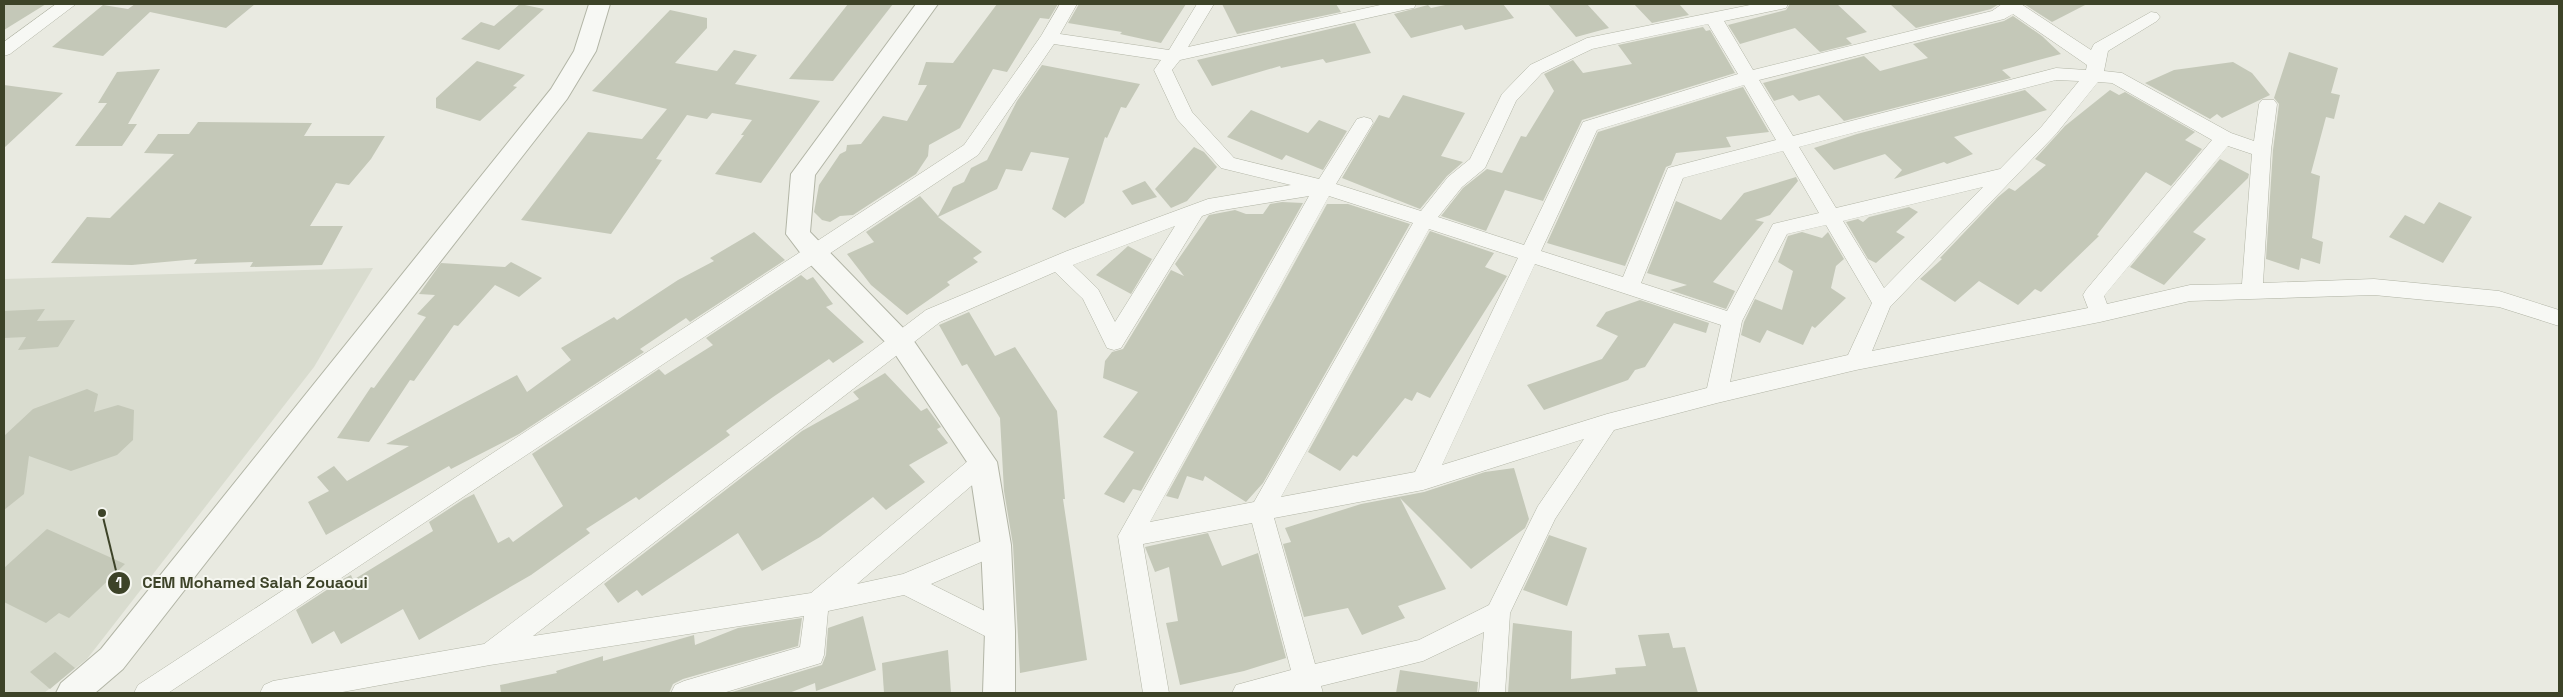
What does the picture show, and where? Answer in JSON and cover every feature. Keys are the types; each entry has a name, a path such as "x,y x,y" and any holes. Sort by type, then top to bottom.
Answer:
{"street":[{"path":"4,50 67,4"},
{"path":"72,693 112,659 559,94 585,51 599,4"},
{"path":"927,4 803,174 798,234 814,253 900,340 983,462 996,545 1000,631 999,693"},
{"path":"147,693 171,686 814,253 971,150 1049,38 1068,4"},
{"path":"1206,4 1174,56 1163,70 1184,115 1228,163 1324,188 1732,321"},
{"path":"1049,38 1174,56 1408,4"},
{"path":"1308,686 1260,512 1424,220 1455,182 1478,163 1508,98 1536,69 1587,44 1780,4"},
{"path":"1423,480 1531,256 1590,126 1748,77 1998,15 2011,5 2095,69 2116,77 2224,138 2262,150"},
{"path":"1856,362 1882,303 2050,130 2095,69 2100,48 2151,17"},
{"path":"1714,19 1882,303"},
{"path":"1629,288 1675,173 2056,74 2095,69"},
{"path":"2252,290 2262,150 2268,104"},
{"path":"1156,693 1130,536 1324,188 1364,123"},
{"path":"2100,314 2093,295 2224,138"},
{"path":"1717,394 1732,321 1780,229 2007,174"},
{"path":"490,654 933,316 1058,263 1215,204 1324,188"},
{"path":"1058,263 1091,294 1114,342 1195,211"},
{"path":"1130,536 1423,480 1607,423 1717,394 1856,362 2100,314 2190,293 2374,287 2499,299 2559,318"},
{"path":"1492,693 1498,613 1546,513 1607,423"},
{"path":"684,693 812,655 817,604 983,462"},
{"path":"273,693 490,654 817,604 906,584 996,545"},
{"path":"906,584 1000,631"},
{"path":"1245,693 1308,686 1423,650 1498,613"}],"shaded area":[{"path":"373,268 314,367 87,659 44,693 4,693 4,279"}],"building":[{"path":"4,4 46,4 4,30"},
{"path":"135,4 255,4 226,28 150,12 103,56 52,47 103,5 128,9"},
{"path":"520,4 544,9 499,50 461,39 481,22 494,26"},
{"path":"848,4 893,4 833,81 789,79"},
{"path":"997,4 1058,4 1049,19 1040,18 1007,72 993,69 960,128 929,145 928,156 916,174 853,215 840,216 830,222 822,220 814,212 819,185 840,154 846,151 847,145 861,144 883,116 907,121 927,85 918,85 926,62 953,63"},
{"path":"1079,4 1186,4 1161,43 1120,34 1122,32 1068,23"},
{"path":"1222,4 1336,4 1341,12 1237,34"},
{"path":"1450,4 1503,4 1514,18 1465,30 1462,25 1411,38 1394,14 1428,5 1431,8"},
{"path":"1548,4 1587,4 1609,28 1576,37"},
{"path":"1634,4 1679,4 1689,15 1652,23"},
{"path":"1790,4 1837,4 1867,32 1846,38 1852,44 1820,52 1795,28 1740,44 1728,25 1786,10"},
{"path":"1890,4 1999,4 1991,9 1916,28"},
{"path":"2024,4 2087,4 2052,22"},
{"path":"670,10 707,18 707,28 675,63 717,71 734,50 757,55 735,84 820,101 761,183 715,174 744,135 741,135 752,120 712,113 707,119 687,115 656,159 662,160 611,234 521,220 588,132 642,139 667,109 592,91"},
{"path":"2013,16 2042,36 2061,54 2002,70 2011,78 1844,121 1819,95 1799,101 1793,95 1774,101 1763,83 1864,56 1880,71 1928,58 1913,44 2004,21"},
{"path":"1355,23 1371,53 1326,63 1323,59 1281,68 1280,66 1212,86 1197,60"},
{"path":"1703,27 1706,31 1710,30 1735,73 1582,120 1543,201 1505,190 1486,231 1441,216 1463,188 1487,169 1502,173 1521,136 1526,137 1554,91 1544,74 1573,60 1583,73 1632,64 1618,45"},
{"path":"2289,52 2338,68 2331,93 2340,95 2334,119 2326,117 2311,173 2320,176 2312,238 2323,242 2320,264 2301,258 2299,270 2266,259 2273,150 2279,104 2274,98"},
{"path":"477,61 525,75 513,86 517,87 480,121 436,108 436,98"},
{"path":"2233,62 2252,73 2270,95 2222,118 2217,114 2210,119 2145,83 2174,70"},
{"path":"1042,65 1140,84 1126,108 1121,107 1107,138 1105,137 1084,203 1065,218 1052,209 1069,158 1031,152 1022,171 1006,169 997,189 938,217 982,252 973,258 978,262 947,282 950,285 907,315 871,285 847,254 874,242 866,232 920,196 938,216 953,187 964,182 971,168 987,160 1017,101"},
{"path":"160,69 128,124 137,124 122,146 75,146 107,103 98,103 117,72"},
{"path":"4,85 63,93 4,148"},
{"path":"1743,87 1769,132 1726,137 1731,147 1676,153 1671,165 1666,167 1625,266 1547,243 1598,132"},
{"path":"2025,90 2047,110 1954,137 1973,154 1947,164 1944,162 1894,179 1902,170 1885,154 1834,170 1814,148 1857,134"},
{"path":"2110,90 2119,95 2125,92 2195,132 2185,140 2202,149 2171,186 2146,172 2097,235 2099,236 2041,292 2035,289 2018,305 1979,281 1955,302 1920,279 1942,259 1940,258 1998,197 2009,188 2015,191 2046,165 2035,159 2065,126"},
{"path":"1403,95 1465,113 1441,156 1463,162 1447,176 1420,209 1342,178 1379,115 1389,118"},
{"path":"1251,110 1308,133 1319,120 1347,131 1323,170 1286,155 1282,160 1227,137"},
{"path":"198,122 312,123 304,136 385,136 371,159 349,185 336,183 310,226 343,226 322,265 250,267 253,262 194,264 197,259 132,265 51,263 87,217 110,218 174,154 144,153 158,134 189,134"},
{"path":"1194,147 1204,152 1217,167 1187,201 1171,208 1155,189"},
{"path":"2220,159 2249,174 2248,178 2193,232 2206,239 2164,285 2130,267"},
{"path":"1796,177 1798,181 1770,215 1755,220 1764,222 1713,282 1735,291 1726,309 1670,290 1687,285 1647,273 1676,201 1721,220 1744,193"},
{"path":"1145,181 1157,197 1132,205 1122,191"},
{"path":"1282,202 1303,203 1141,491 1133,489 1124,503 1104,494 1134,452 1103,437 1138,392 1103,378 1105,361 1112,352 1123,349 1171,270 1184,276 1175,264 1209,215 1235,210 1246,214 1263,214 1270,204"},
{"path":"2439,202 2472,217 2443,263 2389,237 2405,215 2424,224"},
{"path":"1327,204 1348,204 1410,224 1263,483 1246,502 1205,476 1203,481 1187,476 1178,499 1166,496"},
{"path":"1909,207 1918,212 1896,232 1905,237 1876,263 1868,259 1846,222 1858,219 1863,222 1869,217"},
{"path":"1430,231 1494,253 1485,267 1507,276 1430,398 1417,392 1412,401 1405,398 1357,457 1353,455 1340,471 1308,452"},
{"path":"754,232 785,260 690,322 686,318 640,349 644,352 519,434 451,469 449,466 326,535 308,502 329,491 317,477 334,466 347,481 409,446 386,444 517,375 527,392 571,360 561,348 614,317 617,320 678,280 714,261 710,258"},
{"path":"1802,232 1822,238 1828,232 1844,259 1836,266 1831,288 1846,298 1815,328 1812,326 1803,345 1767,330 1760,343 1741,335 1744,322 1755,299 1782,310 1793,271 1778,262 1788,236"},
{"path":"1128,246 1152,259 1131,294 1096,275"},
{"path":"511,262 542,278 519,297 495,285 458,326 454,325 414,381 410,380 369,442 337,438 371,387 374,388 426,317 417,314 435,295 419,294 441,263 505,267"},
{"path":"801,275 807,280 813,277 833,304 826,307 864,342 833,363 829,359 773,397 726,431 730,435 639,500 636,497 586,529 590,533 531,575 419,640 403,609 341,644 334,631 312,644 296,610 345,578 351,575 353,580 433,531 429,522 464,499 474,494 498,543 509,537 513,542 563,506 532,454 659,369 665,375 713,345 706,338"},
{"path":"1640,300 1709,323 1706,333 1674,323 1645,367 1635,370 1628,380 1544,410 1527,385 1602,359 1618,336 1596,326 1606,312"},
{"path":"45,309 37,321 75,320 58,347 18,350 26,337 4,338 4,311"},
{"path":"969,312 995,356 1015,347 1057,411 1065,499 1063,499 1087,660 1020,673 1013,545 1004,491 1000,418 967,364 962,366 939,325"},
{"path":"885,373 921,411 927,408 941,427 937,429 948,443 909,465 925,482 886,510 873,497 820,537 762,571 738,533 642,596 637,590 618,603 604,584 802,431 859,399 853,392"},
{"path":"87,389 98,394 94,412 118,405 134,410 133,440 117,455 71,471 29,456 24,494 4,510 4,436 33,409"},
{"path":"1514,468 1529,519 1525,528 1471,569 1400,498 1446,589 1398,606 1405,618 1362,635 1348,608 1304,617 1283,544 1291,542 1285,528 1361,504 1424,492 1485,472"},
{"path":"47,529 125,564 69,618 59,613 46,623 4,602 4,568"},
{"path":"1208,533 1222,566 1258,553 1286,658 1244,671 1180,685 1166,623 1178,621 1169,567 1155,572 1145,547"},
{"path":"1549,535 1587,548 1567,606 1523,590"},
{"path":"863,616 876,670 816,691 815,683 789,693 729,693 822,665 826,655 828,628"},
{"path":"802,618 798,646 683,679 673,684 669,693 501,693 500,685 557,673 556,671 603,656 603,661 694,635 695,645 738,628"},
{"path":"1513,623 1572,631 1571,679 1616,674 1615,668 1646,666 1638,635 1669,633 1673,648 1685,647 1698,693 1508,693"},
{"path":"948,650 951,693 884,693 882,663"},
{"path":"55,652 75,668 50,689 30,672"},
{"path":"1400,670 1478,682 1477,693 1396,693"}],"place":[{"name":"CEM Mohamed Salah Zouaoui","path":"102,513"}]}
